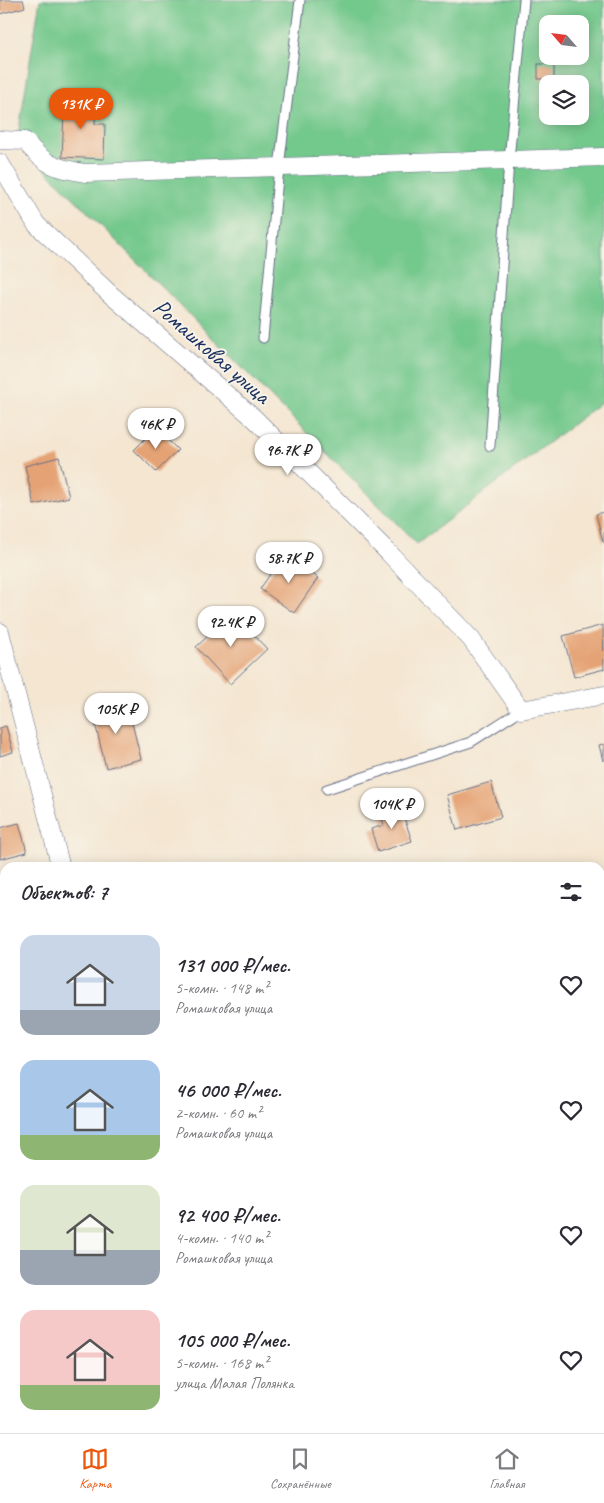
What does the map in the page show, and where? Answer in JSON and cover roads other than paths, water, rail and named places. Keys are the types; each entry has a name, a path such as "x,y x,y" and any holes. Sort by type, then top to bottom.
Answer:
{"street":[{"path":"0,140 25,141 41,159 58,168 85,173 604,157"},
{"name":"Ромашковая улица","path":"0,163 36,224 110,294 255,419 388,552 471,639 521,710"},
{"path":"0,632 59,862"},
{"path":"521,710 604,695"}],"lane":[{"path":"263,338 278,167 300,0"},
{"path":"490,446 509,160 524,0"},
{"path":"327,789 471,742 521,710"}]}
